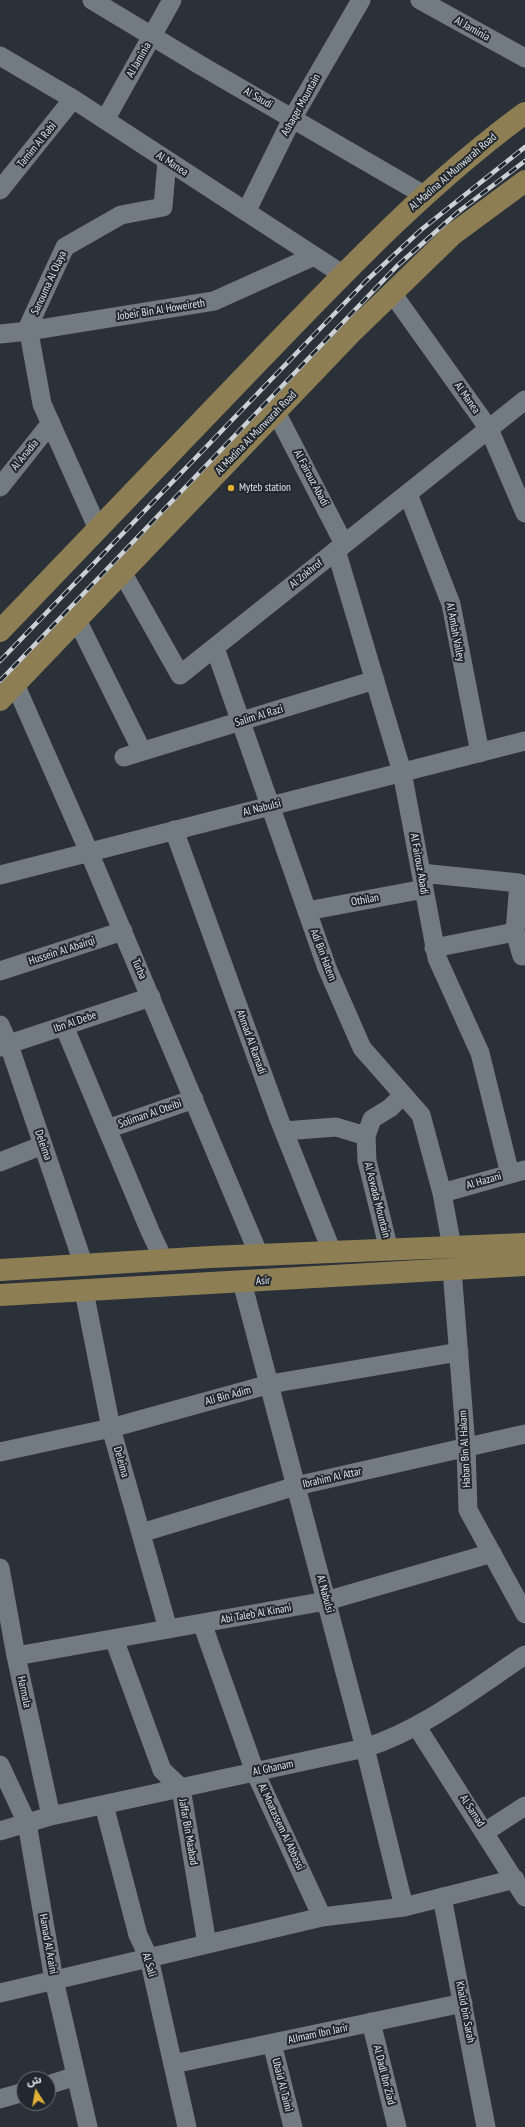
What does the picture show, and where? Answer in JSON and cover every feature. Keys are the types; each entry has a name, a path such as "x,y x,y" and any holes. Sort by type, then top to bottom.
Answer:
{"main road":[{"name":"Al Madina Al Munwarah Road","path":"1,627 98,529 342,274 424,195 485,142 525,112"},
{"name":"Al Madina Al Munwarah Road","path":"0,700 76,618 392,293 452,235 525,181"},
{"path":"0,1270 260,1255 525,1244"},
{"name":"Asir","path":"0,1295 525,1265"}],"street":[{"name":"Al Saudi","path":"92,0 292,119 424,195"},
{"name":"Al Jaminia","path":"105,120 172,0"},
{"name":"Ashaqer Mountain","path":"246,212 292,119 361,0"},
{"name":"Al Jaminia","path":"420,0 525,58"},
{"name":"Al Manea","path":"0,56 73,99 342,274"},
{"name":"Tamim Al Rabi","path":"0,190 73,99"},
{"name":"Sanouma Al Olaya","path":"28,329 65,247 121,215 163,207 167,160"},
{"name":"Jobeir Bin Al Howeireth","path":"0,334 214,301 314,256"},
{"name":"Al Manea","path":"392,293 489,429 525,512"},
{"path":"28,329 42,404 98,529"},
{"name":"Al Zokhrof","path":"122,572 180,675 525,400"},
{"name":"Al Fairouz Abadi","path":"276,412 340,547 375,680 402,772 434,948 437,958 480,1053 517,1172"},
{"name":"Al Anadia","path":"0,487 51,423"},
{"name":"Al Amlah Valley","path":"408,494 451,604 480,753"},
{"path":"76,618 142,751"},
{"name":"Adi Bin Hatem","path":"214,648 327,968 362,1048 421,1115 442,1194 452,1247"},
{"name":"Salim Al Razi","path":"124,757 375,680"},
{"name":"Turba","path":"15,684 123,931 260,1255"},
{"name":"Al Nabulsi","path":"0,875 525,741"},
{"name":"Ahmad Al Ramadi","path":"174,830 284,1131 332,1252"},
{"name":"Othilan","path":"307,911 422,881 519,883 521,901 515,932"},
{"name":"Hussein Al Abairqi","path":"0,971 123,931"},
{"path":"434,948 515,932 522,956 525,955"},
{"name":"Ibn Al Debe","path":"4,1046 150,997"},
{"name":"Deleima","path":"0,1025 4,1046 43,1145 84,1266"},
{"path":"64,1026 150,1231 164,1260"},
{"name":"Al Aswada Mountain","path":"389,1250 367,1161 366,1136 372,1119 390,1108 403,1095"},
{"name":"Soliman Al Oteibi","path":"107,1129 194,1099"},
{"path":"284,1131 336,1127 366,1136"},
{"path":"0,1162 43,1145"},
{"name":"Al Hazani","path":"442,1194 517,1172"},
{"name":"Haban Bin Al Hakam","path":"452,1269 466,1448 468,1510 525,1614"},
{"name":"Al Nabulsi","path":"242,1282 365,1748 404,1907"},
{"name":"Deleima","path":"84,1291 111,1428 168,1629"},
{"name":"Ali Bin Adim","path":"0,1452 111,1428 270,1384 459,1352"},
{"name":"Ibrahim Al Attar","path":"141,1533 296,1486 525,1434"},
{"name":"Abi Taleb Al Kinani","path":"16,1656 326,1601 492,1553"},
{"name":"Harmala","path":"0,1568 16,1656 51,1816"},
{"name":"Al Moatassem Al Abbassi","path":"202,1624 255,1772 322,1917"},
{"name":"Jaffar Bin Maabad","path":"114,1639 162,1770 181,1788 207,1944"},
{"name":"Al Ghanam","path":"0,1831 51,1816 365,1748 392,1739 417,1727 525,1655"},
{"name":"Al Samad","path":"417,1727 525,1896"},
{"name":"Hamad Al Araini","path":"0,1765 27,1823 54,1980 88,2127"},
{"name":"Al Sali","path":"104,1805 138,1936 149,1958 187,2127"},
{"path":"485,1832 525,1806"},
{"path":"0,1993 322,1917 404,1907 515,1879"},
{"name":"Khalid bin Sarah","path":"442,1897 486,2127"},
{"name":"AlImam Ibn Jarir","path":"173,2064 463,2003"},
{"name":"Al Dadl Ibn Ziad","path":"371,2022 397,2127"},
{"name":"Ubaid Al Taimi","path":"272,2043 293,2127"},
{"path":"56,2082 76,2076"},
{"path":"0,2099 16,2094"}],"railway":[{"path":"0,661 366,281 422,229 525,147"},
{"path":"0,681 397,266 458,212 525,161"}],"place":[{"name":"Myteb station","path":"231,488"}]}
